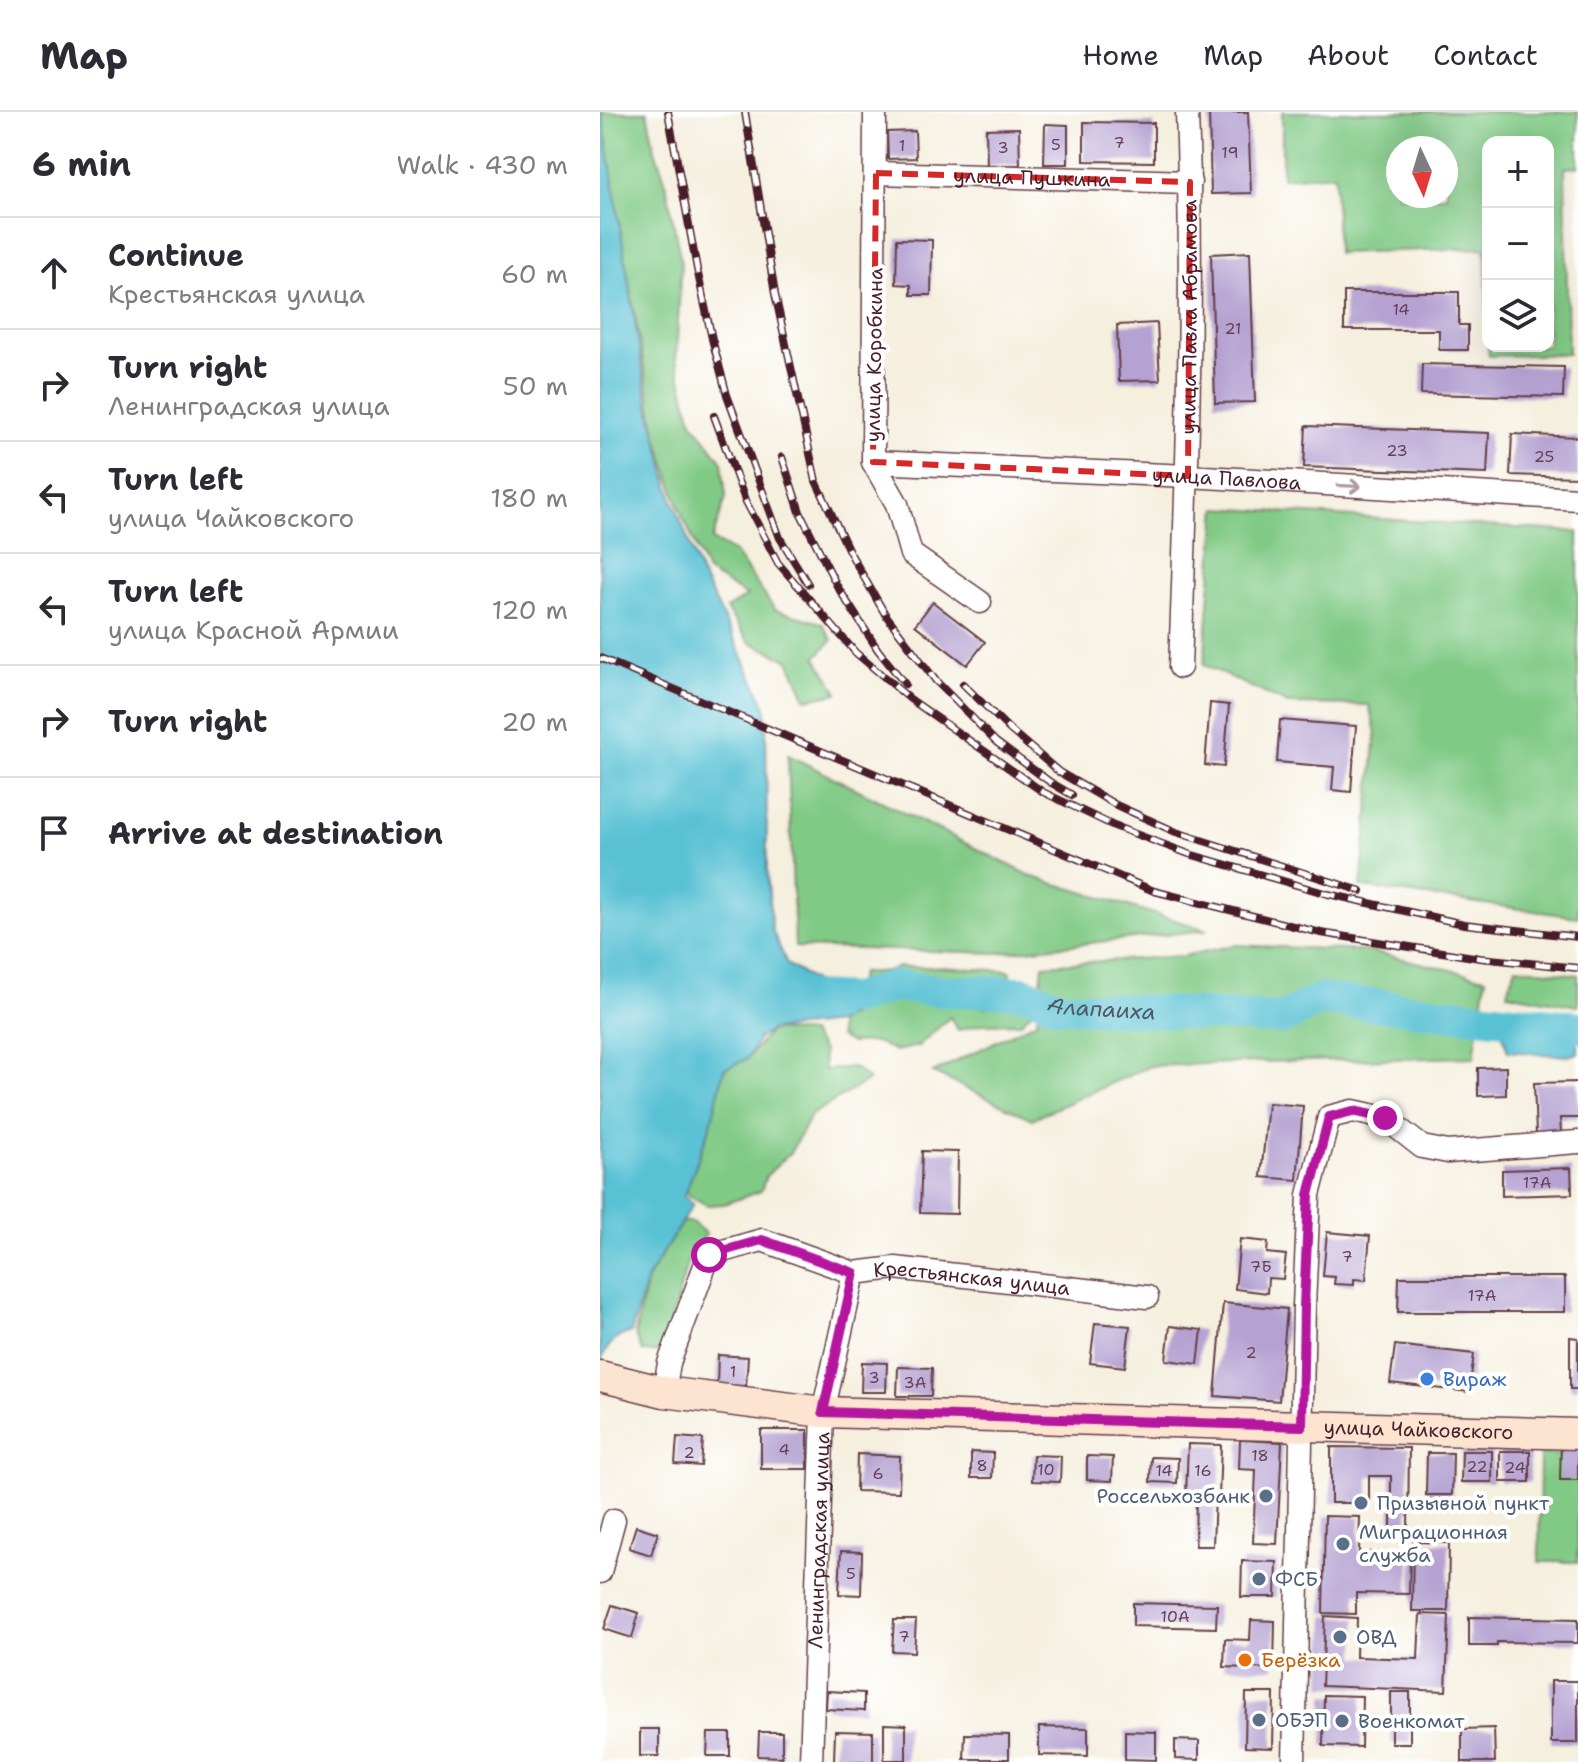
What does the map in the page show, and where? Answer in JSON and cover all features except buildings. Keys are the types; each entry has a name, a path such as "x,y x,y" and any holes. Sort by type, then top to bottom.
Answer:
{"main road":[{"name":"улица Чайковского","path":"600,1376 651,1389 823,1412 1578,1434"}],"street":[{"name":"улица Коробкина","path":"875,112 873,462 897,504 911,554 980,602"},
{"name":"улица Павла Абрамова","path":"1180,667 1190,403 1187,112"},
{"name":"улица Пушкина","path":"876,173 1190,182"},
{"name":"улица Павлова","path":"873,462 1188,476 1578,499"},
{"path":"1294,1762 1309,1195 1329,1117 1353,1111 1385,1118 1422,1147 1448,1152 1578,1142"},
{"name":"Крестьянская улица","path":"651,1389 669,1363 709,1255 762,1240 854,1273 895,1268 1147,1297"},
{"name":"Ленинградская улица","path":"811,1762 823,1412 854,1273"},
{"path":"600,1572 614,1520"}],"highlighted area":[{"path":"876,173 1190,182 1188,476 873,462"}],"green space":[{"path":"602,112 647,112 666,183 681,262 676,360 692,421 722,462 726,497 712,540 735,553 775,610 822,623 832,640 816,657 838,693 806,699 789,660 749,642 726,609 747,596 707,572 680,510 656,433"},
{"path":"1282,112 1578,112 1578,167 1565,168 1568,354 1489,356 1489,352 1554,352 1554,136 1482,136 1482,248 1337,253 1335,174 1282,178"},
{"path":"1217,508 1578,532 1578,917 1361,887 1376,733 1369,705 1288,704 1204,665"},
{"path":"788,755 1033,877 1207,930 998,953 795,947"},
{"path":"1236,945 1368,951 1486,978 1474,1057 1150,1066 1032,1119 933,1073 1037,1021 1043,965 1183,956"},
{"path":"898,967 1010,971 1012,980 898,977 857,987 861,973 890,971"},
{"path":"1516,967 1578,975 1578,1006 1507,993"},
{"path":"895,992 908,998 980,998 985,1008 1007,997 1029,996 1036,1007 1020,1023 982,1024 958,1030 950,1017 918,1046 895,1051 876,1042 850,1043 839,1037 838,1023 852,1014 872,1008"},
{"path":"771,1030 810,1033 823,1051 824,1070 853,1067 869,1080 811,1115 790,1153 766,1176 761,1191 724,1204 707,1205 689,1195 687,1188 711,1124 724,1069 748,1058"},
{"path":"682,1222 692,1222 706,1234 699,1245 692,1245 663,1352 643,1352 635,1335 647,1279"},
{"path":"1561,1442 1578,1443 1578,1562 1539,1562 1540,1454 1560,1455"}],"water":[{"path":"600,112 647,398 672,498 701,574 766,707 767,871 772,930 787,964 822,986 852,985 855,999 852,1014 838,1023 771,1030 758,1039 748,1058 724,1069 711,1124 684,1196 693,1204 647,1279 631,1333 611,1344 600,1365"},
{"path":"1510,1009 1578,1014 1578,1053 1568,1056 1508,1051 1498,1019"}],"waterway":[{"name":"Алапаиха","path":"813,997 855,999 893,986 944,991 1023,992 1059,1006 1282,1019 1320,999 1578,1027"}],"railway":[{"path":"668,112 697,269 727,395 780,538 808,584"},
{"path":"745,112 775,294 816,481 849,551 885,614 936,681 996,742 1072,795"},
{"path":"714,416 745,500 778,563 856,653 910,699 1043,792 1114,826 1189,854 1328,894 1464,924 1578,937"},
{"path":"782,457 800,512 837,586 878,650 905,684"},
{"path":"600,658 1154,891 1321,933 1480,958 1578,968"},
{"path":"963,684 1059,772 1116,805 1176,832 1361,891"}],"place":[{"name":"Вираж","path":"1427,1379"},
{"name":"Россельхозбанк","path":"1266,1496"},
{"name":"Призывной пункт","path":"1361,1503"},
{"name":"Миграционная служба","path":"1343,1544"},
{"name":"ФСБ","path":"1259,1579"},
{"name":"ОВД","path":"1340,1637"},
{"name":"Берёзка","path":"1245,1660"},
{"name":"ОБЭП","path":"1259,1720"},
{"name":"Военкомат","path":"1342,1721"}],"route":[{"path":"709,1255 762,1240 854,1273 823,1412 1302,1426 1309,1195 1329,1117 1353,1111 1385,1118"}]}
